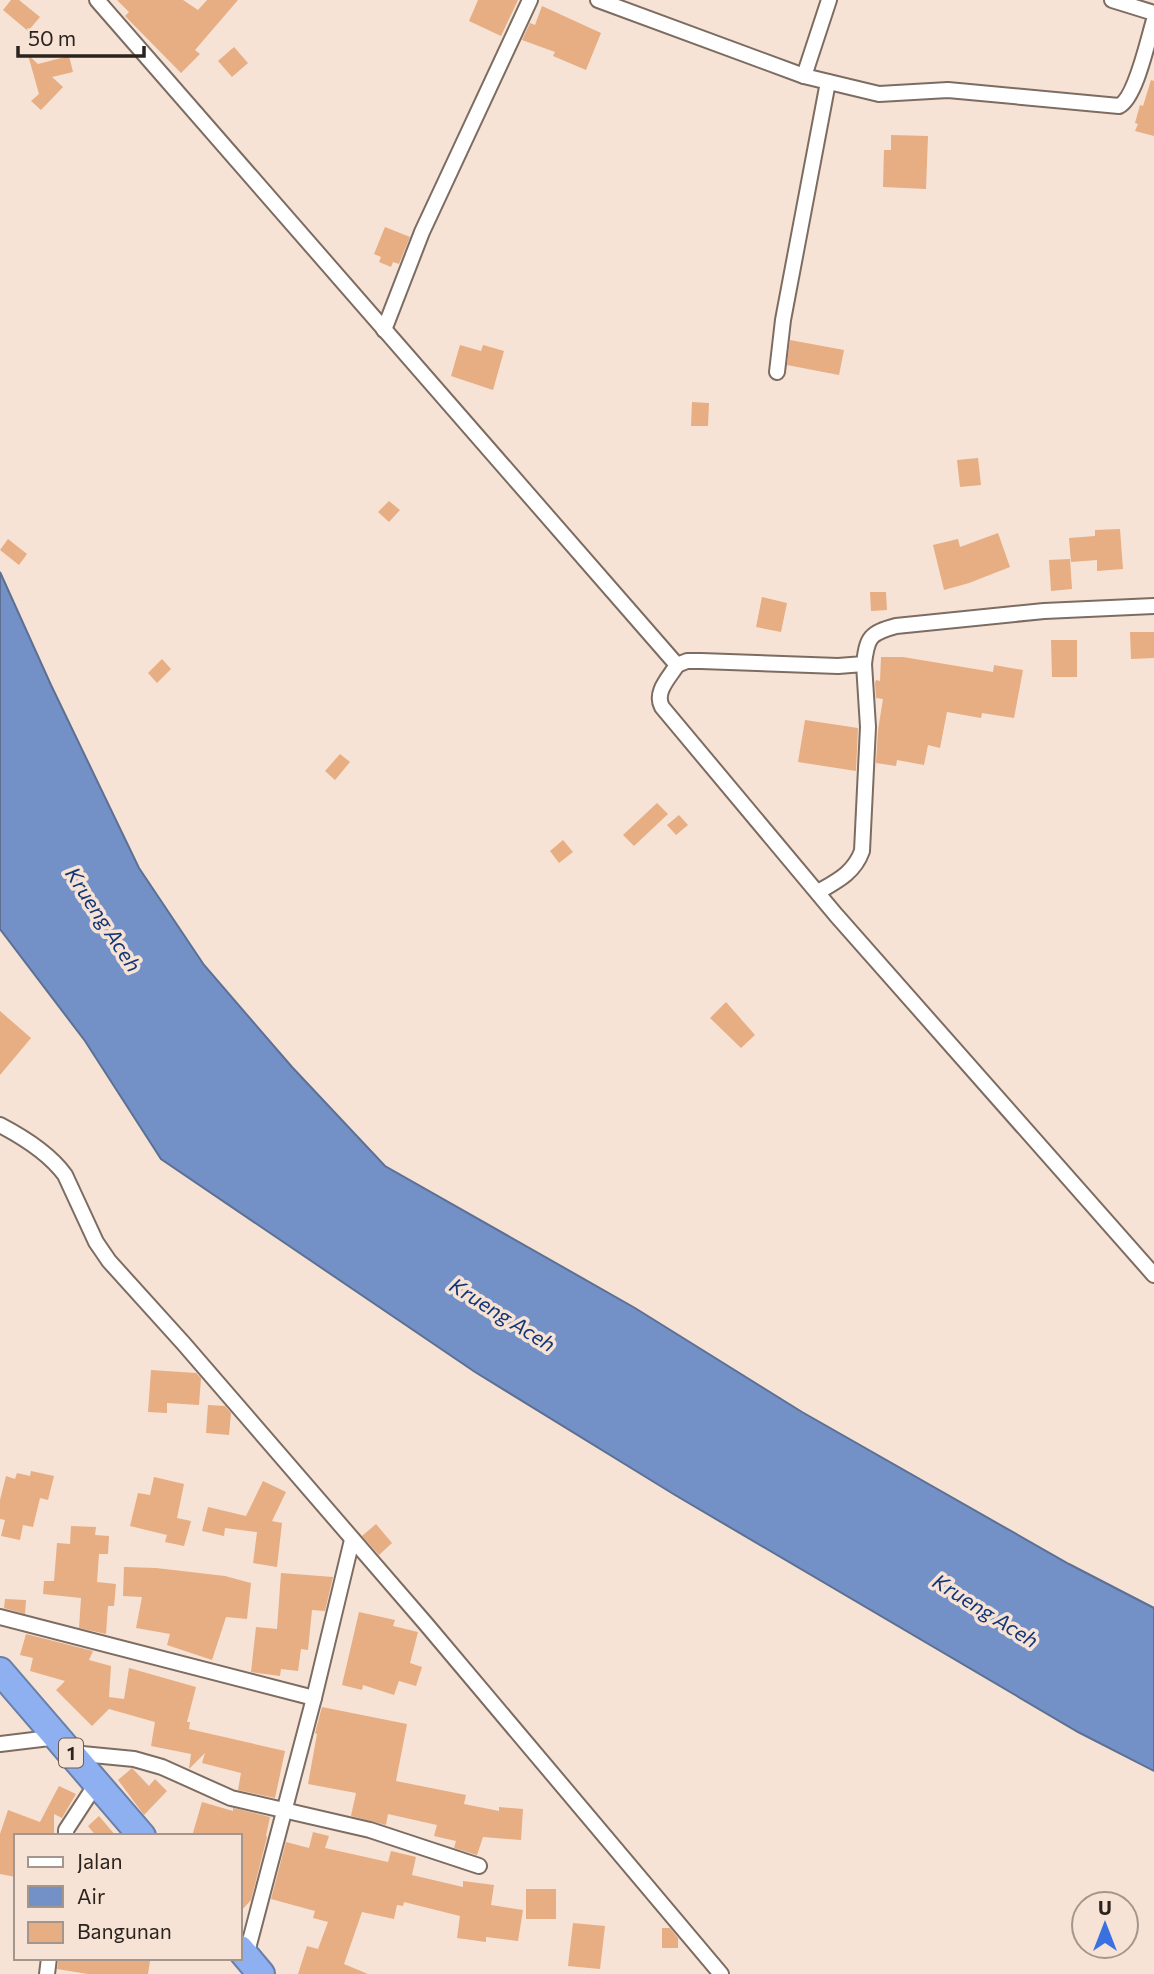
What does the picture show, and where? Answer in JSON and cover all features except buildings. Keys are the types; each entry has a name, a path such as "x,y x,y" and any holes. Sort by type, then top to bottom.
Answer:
{"highway":[{"name":"1","path":"0,1671 140,1834"}],"street":[{"path":"97,0 677,665"},
{"path":"384,330 422,232 530,0"},
{"path":"598,0 804,76 879,94 948,90 1119,106 1125,103 1135,82 1154,20"},
{"path":"804,76 830,0"},
{"path":"1112,0 1154,13"},
{"path":"776,372 783,320 828,82"},
{"path":"818,892 850,873 858,863 862,851 868,727 864,664 866,646 871,636 878,631 897,626 1044,611 1154,606"},
{"path":"864,664 838,666 687,661 677,665 658,700 818,892 1154,1275"},
{"path":"0,1125 59,1166 96,1242 109,1261 352,1539 721,1974"},
{"path":"249,1960 352,1539"},
{"path":"0,1617 314,1698"},
{"path":"0,1744 64,1745 134,1759 162,1767 231,1798 370,1830 480,1866"},
{"path":"66,1834 96,1784"}],"water":[{"name":"Krueng Aceh","path":"0,572 139,868 204,965 292,1067 385,1166 635,1308 802,1412 1069,1564 1154,1608 1154,1771 1078,1732 675,1495 475,1372 161,1159 85,1041 0,929"}]}
